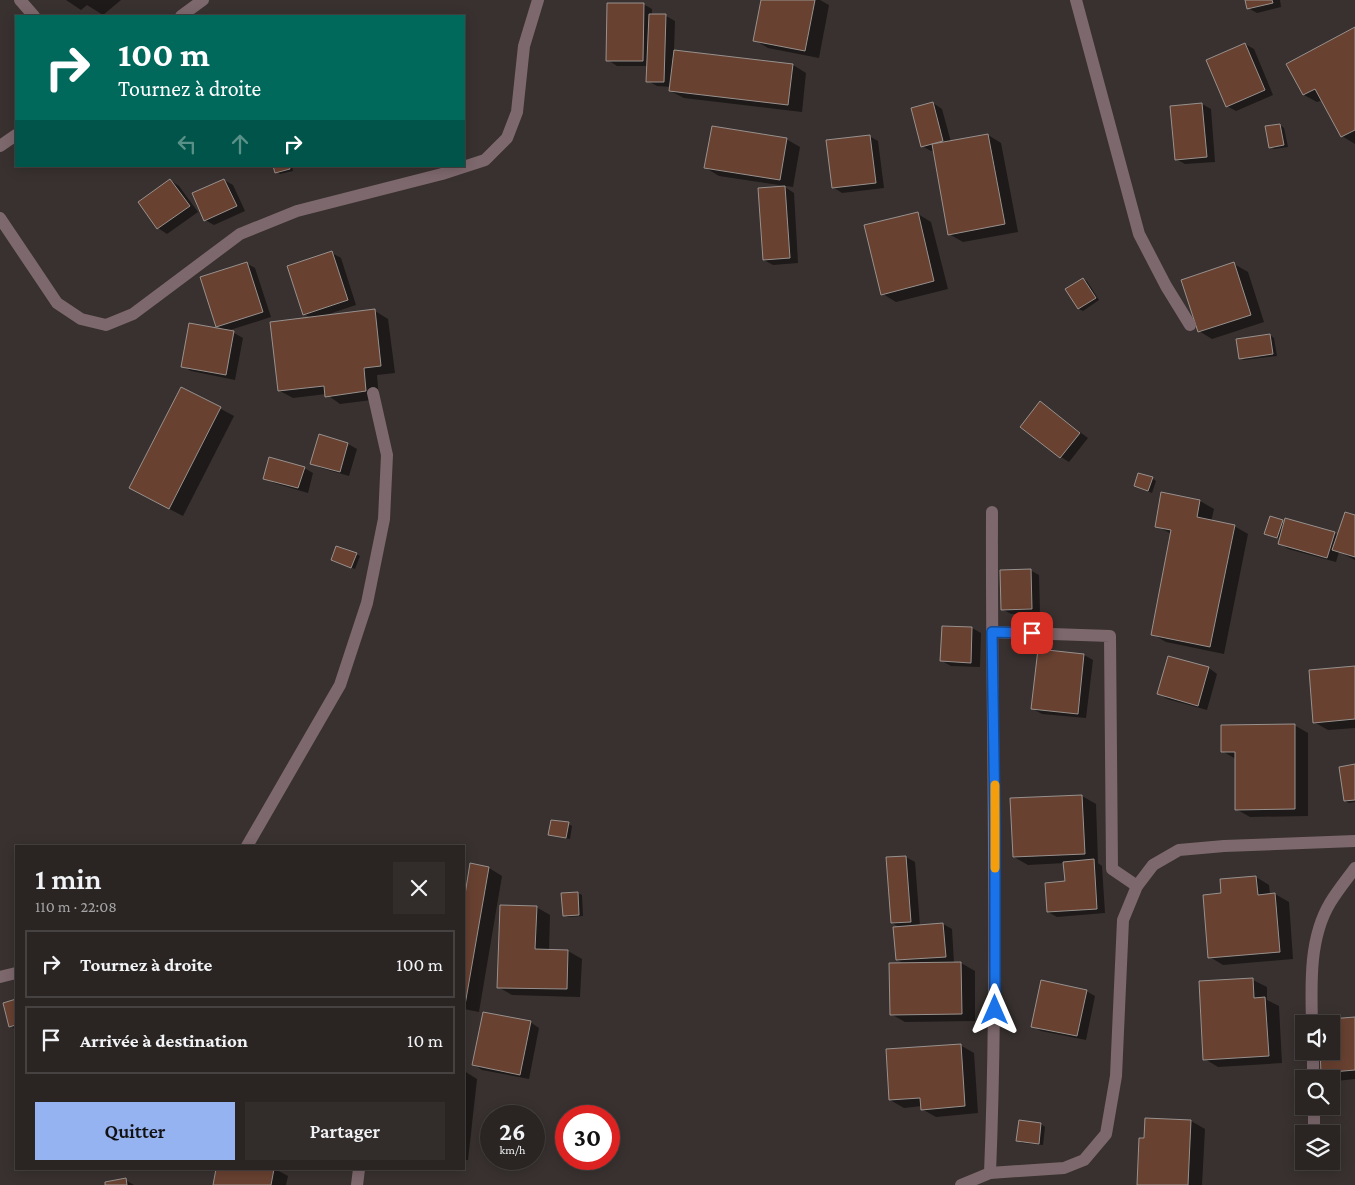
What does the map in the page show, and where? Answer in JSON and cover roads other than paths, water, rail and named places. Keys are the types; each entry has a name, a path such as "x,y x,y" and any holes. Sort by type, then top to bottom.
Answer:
{"street":[{"path":"20,0 33,15"},
{"path":"182,15 203,0"},
{"path":"465,167 485,160 507,138 517,112 524,46 538,0"},
{"path":"1076,0 1139,234 1166,286 1190,325"},
{"path":"0,146 15,136"},
{"path":"0,218 57,303 81,319 106,325 134,314 240,234 297,211 464,167"},
{"path":"248,845 340,685 367,603 384,519 387,455 373,393"},
{"path":"990,1173 995,1066 992,512"},
{"path":"992,632 1110,636 1112,869 1137,886"},
{"path":"961,1185 990,1173 1064,1168 1084,1160 1106,1134 1116,1076 1124,920 1137,886 1153,865 1179,850 1224,846 1355,842"},
{"path":"1312,1015 1312,968 1318,932 1329,904 1355,868"},
{"path":"0,977 15,973"},
{"path":"358,1185 359,1170"}]}
